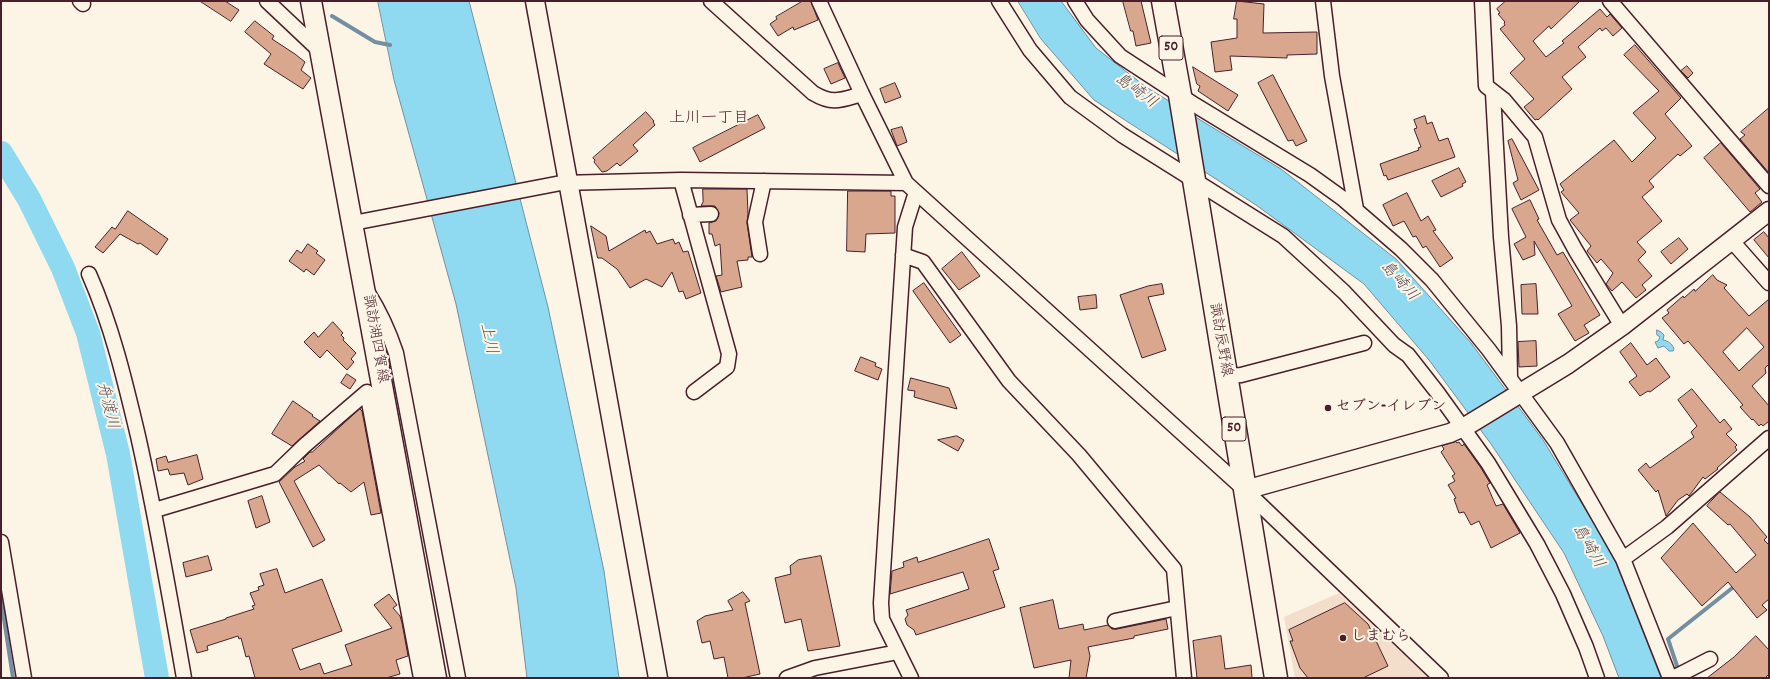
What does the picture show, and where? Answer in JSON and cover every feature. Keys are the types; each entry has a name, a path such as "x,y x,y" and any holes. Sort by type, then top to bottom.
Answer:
{"main road":[{"name":"諏訪湖四賀線","path":"311,1 320,52 357,222 365,288 436,678"},
{"name":"諏訪辰野線","path":"1163,1 1276,678"}],"street":[{"path":"267,1 320,52"},
{"path":"535,1 566,183 658,678"},
{"path":"711,1 813,93 826,100 841,100 862,94"},
{"path":"819,1 862,94 911,188 1245,490 1441,678"},
{"path":"999,1 1030,50 1070,97 1122,136 1193,177 1282,236 1313,263 1394,345 1408,355 1466,426 1537,544 1563,594 1586,647 1597,678"},
{"path":"1074,1 1087,20 1120,56 1180,99 1310,175 1356,209 1401,249 1432,280 1510,377 1520,395 1557,443 1623,559 1672,678 1710,659"},
{"path":"1323,1 1332,76 1356,209"},
{"path":"1482,1 1486,86 1504,100 1535,137 1560,220 1576,251 1622,326"},
{"path":"1610,1 1769,186"},
{"path":"1494,93 1501,237 1509,326 1510,377"},
{"path":"681,180 729,354 727,367 694,392"},
{"path":"357,222 566,183 681,180 764,181 911,188"},
{"path":"760,254 755,222 764,181"},
{"path":"911,188 905,227 881,603 882,619 911,678"},
{"path":"1245,490 1443,435 1466,426 1520,395 1568,364 1622,326 1769,211"},
{"path":"690,215 711,214"},
{"path":"1732,241 1769,283"},
{"path":"903,255 923,262 1009,382 1079,454 1174,569 1184,678"},
{"path":"88,274 103,306 126,382 155,510 184,678"},
{"path":"365,288 390,334 396,353 458,678"},
{"path":"1225,376 1241,375 1364,343"},
{"path":"155,510 275,474 304,446 367,392 421,678"},
{"path":"1623,559 1667,527 1769,438"},
{"path":"1,542 24,678"},
{"path":"1115,621 1177,608"},
{"path":"787,678 815,668 898,652"}],"shaded area":[{"path":"1339,593 1429,678 1295,678 1284,617"}],"water":[{"name":"上川","path":"378,1 469,1 548,307 604,571 619,678 527,678 516,588 456,304 394,80"},
{"name":"島崎川","path":"1018,1 1061,1 1096,48 1146,87 1281,169 1396,259 1471,343 1543,440 1612,553 1661,678 1619,678 1603,636 1564,553 1491,444 1429,360 1364,284 1256,205 1094,100 1041,39"},
{"path":"1657,330 1664,335 1663,340 1672,345 1674,349 1673,351 1669,351 1664,346 1658,348 1655,342 1658,341 1660,337 1657,335"}],"building":[{"path":"200,1 225,1 239,10 231,21"},
{"path":"803,1 811,1 818,20 794,30 793,27 778,36 770,24 777,19 776,17"},
{"path":"1123,1 1141,1 1151,43 1136,46 1133,31 1131,31"},
{"path":"1237,1 1264,4 1263,33 1317,32 1317,54 1287,55 1287,58 1230,56 1232,70 1215,72 1211,42 1237,38 1237,19 1234,19"},
{"path":"1506,1 1580,1 1551,29 1549,26 1533,41 1546,57 1564,43 1562,41 1600,9 1607,17 1610,14 1622,28 1613,36 1606,28 1602,31 1600,28 1578,47 1586,57 1562,77 1572,89 1538,120 1535,120 1524,107 1534,99 1510,73 1525,59 1500,29 1505,25 1505,22 1498,14 1500,13 1497,9"},
{"path":"255,21 274,36 272,39 305,62 301,70 311,78 303,89 264,64 271,54 245,32"},
{"path":"1635,45 1681,98 1665,114 1692,146 1680,156 1678,154 1649,181 1654,187 1642,197 1662,221 1637,242 1646,252 1638,260 1652,276 1642,285 1646,290 1636,298 1622,282 1612,291 1606,284 1613,273 1601,259 1597,263 1587,251 1591,246 1570,220 1579,213 1561,192 1564,190 1560,184 1614,140 1632,162 1656,138 1633,113 1659,91 1624,55"},
{"path":"838,63 845,78 831,84 824,69"},
{"path":"1687,66 1693,73 1688,78 1681,71"},
{"path":"1193,67 1238,95 1228,111 1198,91 1200,86 1197,84"},
{"path":"1273,75 1307,141 1296,146 1293,140 1288,141 1258,83"},
{"path":"895,83 901,97 885,103 880,89"},
{"path":"1769,108 1769,173 1740,139 1745,135 1741,132"},
{"path":"646,112 654,121 653,122 655,125 633,145 638,151 620,166 617,163 607,171 602,172 594,162 595,160 593,158"},
{"path":"758,115 765,128 700,162 693,148"},
{"path":"1425,116 1427,124 1432,122 1439,141 1448,138 1455,157 1388,180 1386,175 1384,176 1380,164 1419,150 1418,148 1421,147 1414,129 1417,128 1414,120"},
{"path":"902,127 907,142 897,146 891,130"},
{"path":"1512,139 1539,190 1521,200 1513,183 1518,180 1508,141"},
{"path":"1721,143 1760,189 1755,193 1762,202 1750,212 1704,158"},
{"path":"1459,168 1466,182 1462,184 1463,186 1441,197 1432,181"},
{"path":"703,189 747,189 747,223 752,257 748,257 748,260 737,261 742,287 721,292 716,276 722,275 720,244 715,246 712,234 709,234 709,223 716,221 719,213 715,206 701,206 703,202"},
{"path":"848,191 891,191 891,196 895,196 895,233 866,234 865,252 847,251"},
{"path":"1407,193 1421,221 1428,216 1436,230 1433,231 1453,258 1440,267 1426,246 1423,248 1416,236 1413,237 1404,221 1393,226 1383,205"},
{"path":"1530,200 1539,219 1537,220 1557,255 1563,252 1600,315 1584,325 1589,333 1575,341 1558,314 1572,306 1534,241 1535,255 1523,260 1514,244 1526,237 1512,209"},
{"path":"128,211 168,239 157,255 140,243 138,244 120,234 103,253 95,247 112,227 115,229"},
{"path":"591,226 606,236 609,251 645,230 646,233 650,231 657,244 673,239 675,244 679,242 683,252 688,251 701,293 686,299 683,291 679,292 672,272 662,287 646,279 630,288 617,269 602,258 598,258"},
{"path":"1764,232 1769,238 1769,258 1754,240"},
{"path":"1679,238 1688,249 1671,264 1661,252"},
{"path":"308,244 318,251 316,253 325,260 314,275 306,269 304,272 289,261 297,250 301,253"},
{"path":"962,252 980,276 959,290 942,269"},
{"path":"1713,275 1717,280 1727,285 1724,288 1749,316 1769,299 1769,364 1765,368 1766,373 1752,386 1769,406 1769,421 1763,426 1761,424 1759,426 1753,419 1752,420 1740,407 1743,405 1688,341 1684,344 1662,318 1669,313 1667,310 1683,296 1684,298 1694,289 1695,291","holes":["1747,328 1764,347 1739,371 1723,352"]},
{"path":"924,283 961,335 950,343 913,291"},
{"path":"1162,284 1164,294 1148,297 1166,350 1142,358 1120,295 1148,286"},
{"path":"1536,284 1538,314 1522,314 1521,285"},
{"path":"1096,295 1097,308 1080,310 1078,297"},
{"path":"333,322 343,333 341,335 344,338 343,340 356,353 351,359 354,362 347,370 327,350 320,358 304,342 314,332 318,337"},
{"path":"1536,341 1537,366 1519,367 1518,342"},
{"path":"1631,343 1647,365 1656,358 1670,377 1650,392 1648,391 1640,396 1629,382 1637,376 1620,352"},
{"path":"861,357 876,363 875,366 882,369 878,380 855,371"},
{"path":"347,374 356,380 350,389 341,383"},
{"path":"911,378 949,388 957,409 914,397 915,391 908,390"},
{"path":"1692,389 1720,423 1724,419 1732,429 1726,434 1737,445 1735,447 1737,450 1717,468 1718,469 1705,479 1703,477 1689,496 1687,494 1678,500 1666,516 1658,490 1656,492 1638,470 1646,463 1650,468 1694,437 1691,432 1697,426 1678,400"},
{"path":"293,401 320,421 292,446 272,434"},
{"path":"360,409 362,411 381,513 371,515 364,482 351,492 340,483 339,484 319,465 294,481 325,540 313,547 279,482 295,467 305,461 303,459 310,452 312,452"},
{"path":"957,436 964,440 958,451 938,440"},
{"path":"1459,442 1462,446 1464,444 1481,468 1490,483 1487,485 1496,506 1503,504 1520,533 1491,548 1479,521 1471,525 1464,512 1459,513 1454,499 1456,498 1448,485 1455,481 1452,476 1455,474 1441,452 1444,449 1442,446"},
{"path":"197,455 203,479 188,485 184,473 170,475 168,469 158,471 156,459 166,456 168,462"},
{"path":"1720,492 1750,517 1767,537 1764,540 1769,545 1769,599 1762,605 1767,610 1757,618 1728,582 1702,606 1661,558 1693,523 1736,573 1756,555 1730,524 1728,525 1707,506"},
{"path":"262,496 270,522 256,528 248,501"},
{"path":"989,539 999,569 993,571 1005,607 916,635 914,630 907,625 905,619 908,615 906,610 969,589 963,572 890,594 892,571 904,567 903,562 917,557 918,562"},
{"path":"208,556 212,570 186,577 183,563"},
{"path":"821,556 840,646 808,651 801,619 785,623 775,578 791,574 790,566 798,560"},
{"path":"277,569 285,593 322,579 342,631 292,649 300,670 320,663 324,674 352,665 345,645 392,628 374,605 389,594 397,605 393,608 400,616 408,656 396,660 400,674 386,678 255,678 249,656 246,657 241,638 239,639 238,636 207,646 208,650 197,653 190,630 254,609 252,606 255,605 250,593 259,590 258,587 264,585 260,574"},
{"path":"743,592 750,601 745,603 760,674 742,678 728,678 724,657 714,659 710,641 702,643 697,621 705,616 733,610 728,601"},
{"path":"1053,600 1059,629 1083,624 1084,630 1108,625 1112,629 1117,629 1166,619 1168,629 1134,636 1134,638 1088,647 1090,656 1086,678 1069,678 1071,660 1034,668 1020,608"},
{"path":"1345,603 1368,624 1388,666 1363,678 1308,678 1300,668 1290,641 1293,641 1289,630"},
{"path":"1221,636 1225,669 1251,665 1252,678 1197,678 1193,641"},
{"path":"1756,636 1769,650 1769,674 1765,678 1707,678 1734,657"}],"waterway":[{"path":"332,16 375,42 390,45"},
{"name":"舟渡川","path":"1,153 29,199 63,268 88,333 118,454 157,678"},
{"path":"1679,672 1668,639 1736,585"},
{"path":"1,599 13,678"}],"place":[{"name":"セブン-イレブン","path":"1328,408"},
{"name":"しまむら","path":"1343,638"}],"district":[{"name":"上川一丁目","path":"709,120"}]}
